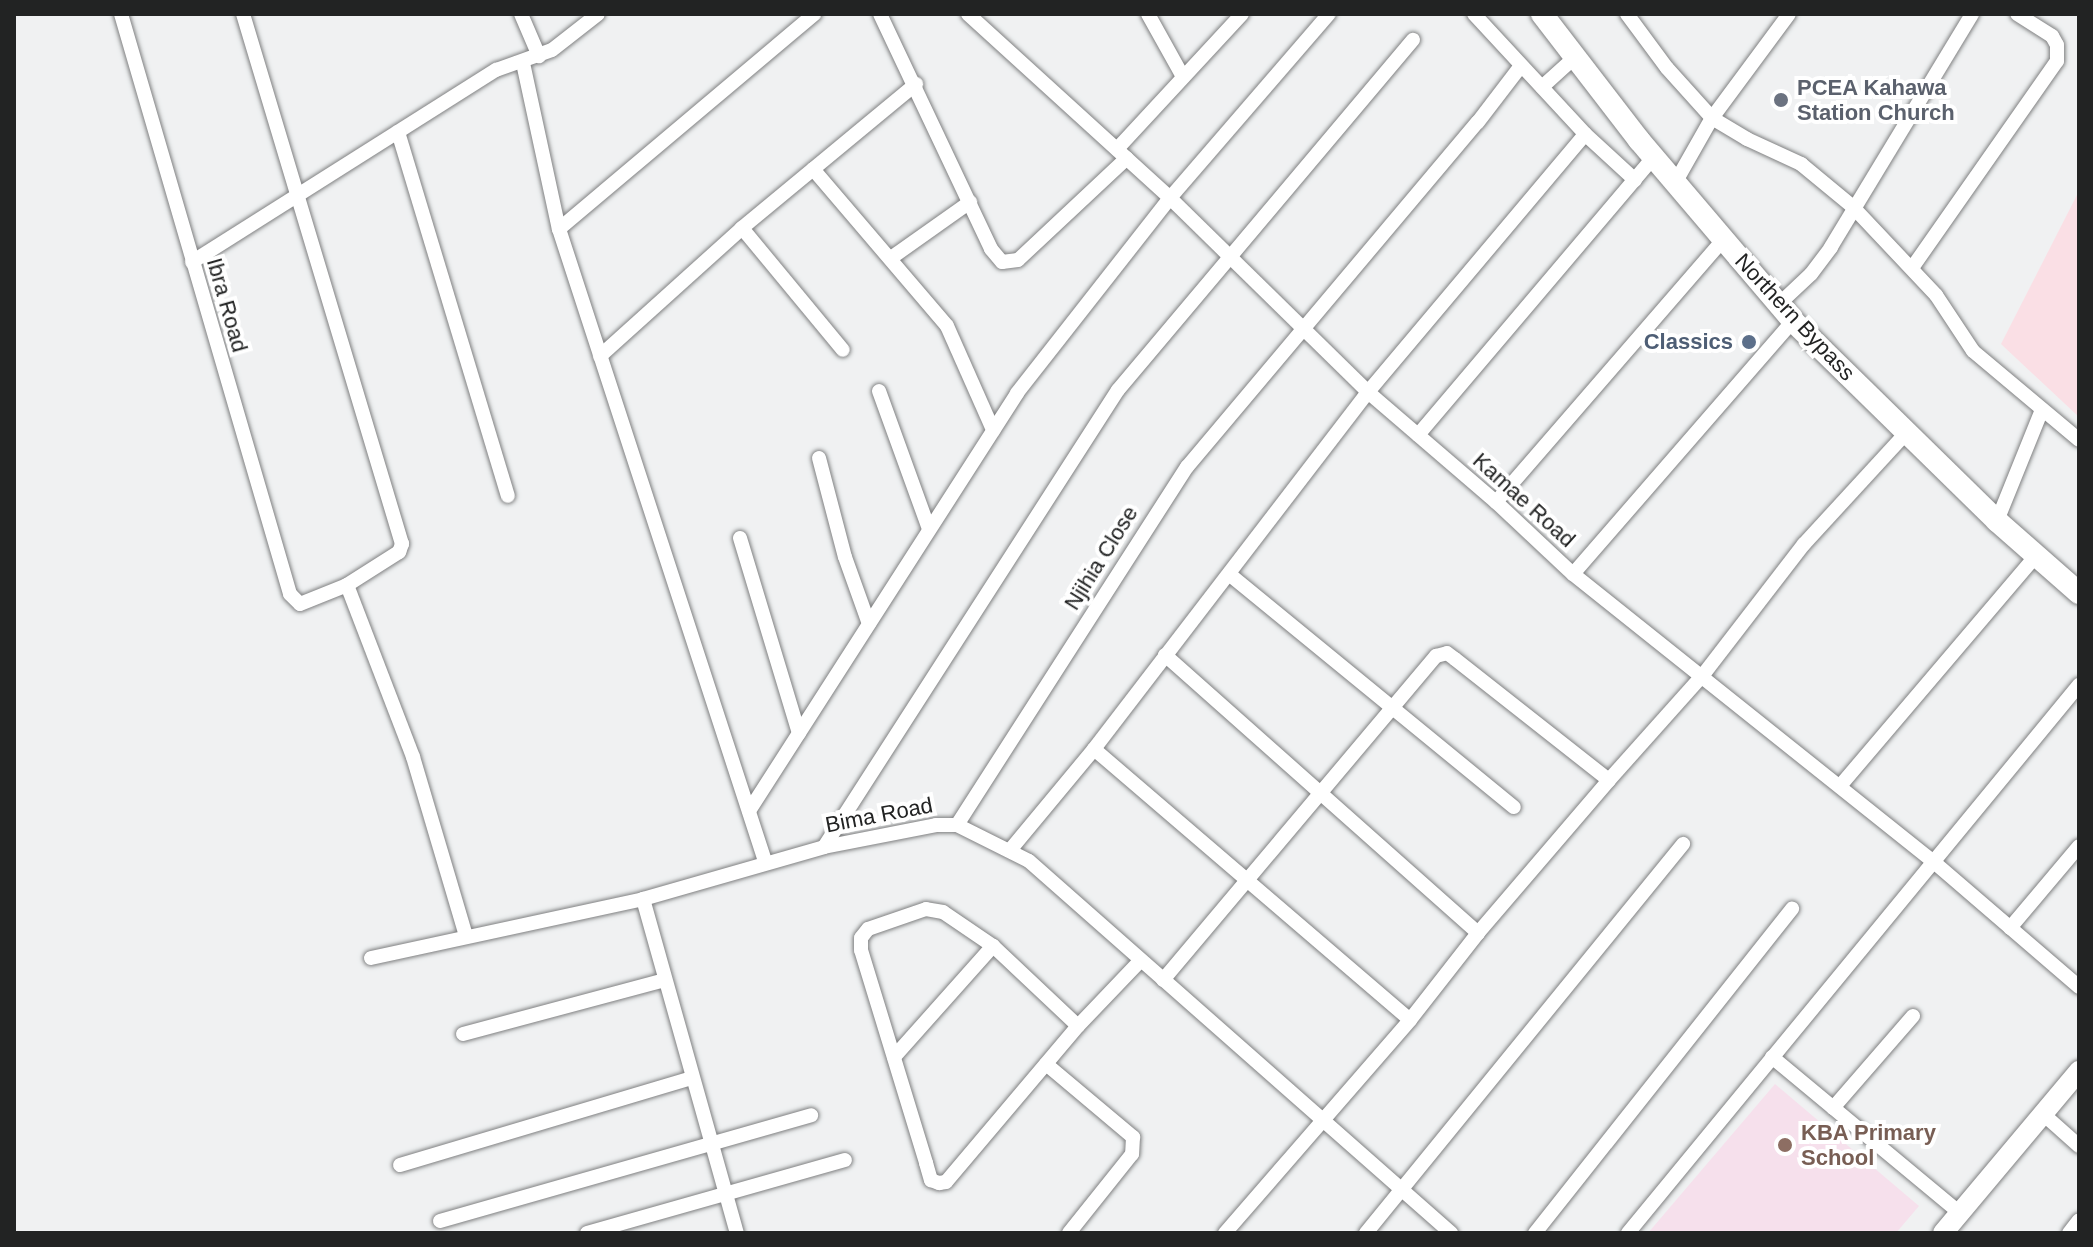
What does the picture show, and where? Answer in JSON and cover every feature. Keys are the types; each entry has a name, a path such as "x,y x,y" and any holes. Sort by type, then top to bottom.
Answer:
{"main road":[{"name":"Northern Bypass","path":"1542,14 1675,183 1786,313 1997,521 2079,593"}],"street":[{"name":"Ibra Road","path":"121,14 290,594 300,604 347,585"},
{"path":"243,14 296,200 402,544 399,552 347,585 413,757 466,936"},
{"path":"521,14 539,56"},
{"path":"192,262 296,200 496,70 539,56 598,14"},
{"path":"559,229 814,14"},
{"path":"880,14 916,84 991,249 996,258 1009,264 1018,260 1122,154 1183,77 1242,14"},
{"name":"Kamae Road","path":"968,14 1170,198 1368,392 1496,502 1573,574 1935,863 2079,987"},
{"path":"1148,14 1183,77"},
{"path":"749,811 1017,393 1170,198 1329,14"},
{"path":"1474,14 1520,67 1635,180"},
{"path":"1627,14 1667,68 1712,118 1747,139 1801,164 1853,207 1936,295 1973,351 2041,412 2079,440"},
{"path":"1675,183 1712,118 1789,14"},
{"path":"1573,574 1786,313 1972,14"},
{"path":"1912,268 2057,61 2057,45 2052,36 2017,14"},
{"path":"824,847 1111,399 1413,40"},
{"path":"1542,87 1574,58"},
{"path":"523,63 559,229 765,861"},
{"name":"Njihia Close","path":"957,825 1187,467 1520,67"},
{"path":"600,356 742,228 916,84"},
{"path":"398,132 508,496"},
{"path":"1011,849 1094,749 1368,392 1585,134"},
{"path":"1418,435 1654,157"},
{"path":"813,169 947,326 993,430"},
{"path":"891,258 970,202"},
{"path":"742,228 843,350"},
{"path":"1496,502 1723,240"},
{"path":"879,391 929,529"},
{"path":"1997,521 2041,412"},
{"path":"1225,1233 1410,1020 1478,933 1609,780 1703,675 1804,544 1907,432"},
{"path":"819,458 845,557 869,624"},
{"path":"740,538 799,733"},
{"path":"1840,786 2035,557"},
{"path":"1229,574 1514,807"},
{"path":"1163,980 1436,656 1447,653 1609,780"},
{"path":"1165,655 1478,933"},
{"path":"1628,1233 2079,685"},
{"path":"1094,749 1410,1020"},
{"name":"Bima Road","path":"371,958 643,899 765,861 824,847 936,825 957,825 1011,849 1451,1233"},
{"path":"1366,1233 1683,844"},
{"path":"2010,928 2079,846"},
{"path":"643,899 737,1233"},
{"path":"1078,1026 993,946 943,912 926,909 868,929 861,938 861,950 931,1180 939,1183 946,1182 1078,1026 1141,960"},
{"path":"1535,1233 1792,909"},
{"path":"894,1057 993,946"},
{"path":"463,1034 665,980"},
{"path":"1833,1108 1913,1016"},
{"path":"1772,1057 1960,1213"},
{"path":"1046,1064 1133,1137 1132,1154 1069,1233"},
{"path":"1943,1233 2079,1071"},
{"path":"400,1165 691,1078"},
{"path":"2043,1114 2079,1146"},
{"path":"440,1221 811,1115"},
{"path":"587,1233 845,1160"}],"shaded area":[{"path":"2079,191 2079,417 2001,344"},
{"name":"KBA Primary School","path":"1775,1084 1919,1206 1896,1233 1648,1233"}],"place":[{"name":"PCEA Kahawa Station Church","path":"1781,100"},
{"name":"Classics","path":"1749,342"},
{"name":"KBA Primary School","path":"1785,1145"}]}
